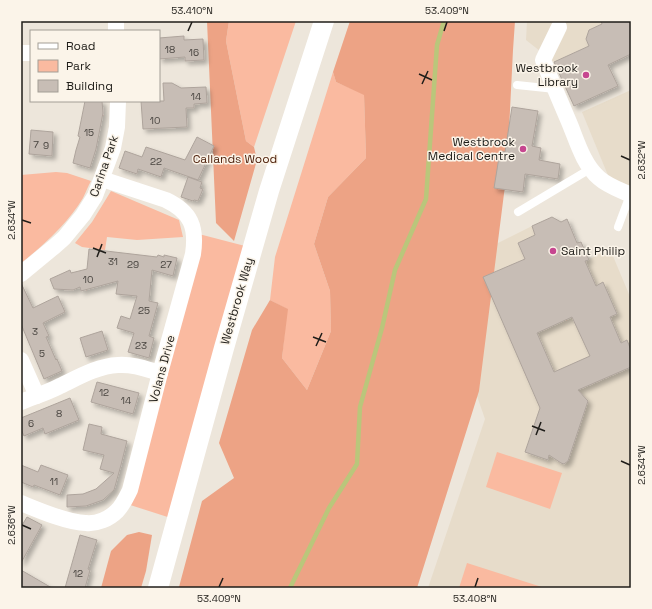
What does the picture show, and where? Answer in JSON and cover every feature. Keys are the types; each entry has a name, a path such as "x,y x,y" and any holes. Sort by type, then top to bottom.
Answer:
{"street":[{"name":"Westbrook Way","path":"159,587 222,355 267,198 324,21"},
{"path":"559,27 543,60 584,158 590,169 599,178 609,185 631,195"},
{"name":"Carina Park","path":"21,274 64,238 83,215 95,196 113,148 117,127 118,102"},
{"name":"Volans Drive","path":"21,503 62,518 85,523 95,523 106,519 116,512 124,503 130,490 193,254 195,242 194,232 187,215 181,209 166,200 102,179"},
{"path":"21,360 37,396"},
{"path":"21,402 56,388 96,369 109,366 130,366 160,373"}],"lane":[{"path":"517,85 555,89"},
{"path":"518,212 590,169"},
{"path":"618,227 631,195"}],"shaded area":[{"path":"527,21 631,21 631,54 619,60 602,24 589,30 586,39 589,46 554,62 526,40"},
{"path":"631,90 631,199 614,190 582,112"},
{"path":"532,226 535,235 518,243 533,277 585,261 610,249 631,299 631,588 428,588 485,419 464,359 478,253"}],"green space":[{"name":"Callands Wood","path":"207,21 229,21 226,41 246,141 254,147 257,160 234,241 216,223"},
{"path":"229,21 296,21 254,147 246,141 226,41"},
{"path":"350,21 515,21 507,170 479,391 417,588 179,588 202,501 234,478 219,443 252,330 270,300 288,309 282,358 307,390 331,331 330,291 314,244 328,197 366,158 364,95 336,82 333,72"},
{"path":"333,72 336,82 364,94 366,158 328,197 314,244 330,291 331,331 307,390 282,358 287,309 270,300 275,257"},
{"path":"56,172 67,173 91,181 83,198 63,225 21,263 21,175"},
{"path":"111,191 179,220 183,237 137,240 107,237 105,250 82,247 75,243 92,222"},
{"path":"195,233 245,246 177,520 124,503"},
{"path":"497,452 562,473 550,509 486,487"},
{"path":"139,532 152,535 146,571 141,588 101,588 111,551 127,535"},
{"path":"467,563 545,588 459,588"}],"building":[{"name":"Westbrook Library","path":"601,21 631,21 631,54 608,65 618,86 574,106 554,62 589,46 586,39 589,30 602,24"},
{"path":"184,36 184,40 203,39 204,60 185,61 185,57 160,59 160,38"},
{"path":"163,83 172,83 181,88 206,87 207,103 194,104 194,108 186,108 187,127 143,129 141,102 164,101"},
{"path":"85,102 102,102 103,113 96,149 90,168 73,163 80,137 78,136"},
{"name":"Westbrook Medical Centre","path":"512,107 538,111 532,146 541,148 539,160 560,164 558,179 525,174 523,192 494,188 500,151 505,152"},
{"path":"31,130 53,132 52,156 29,154"},
{"path":"197,137 214,146 198,180 164,168 161,177 138,169 137,174 119,168 125,151 142,157 146,147 185,160"},
{"path":"188,177 202,182 200,188 203,189 198,201 181,197"},
{"path":"552,217 561,222 567,219 577,243 581,242 589,260 585,261 596,286 603,282 617,314 610,317 621,343 627,340 631,350 631,367 578,390 588,401 568,461 564,464 549,455 548,460 525,452 540,408 483,277 525,259 518,243 535,235 532,226","holes":["572,317 590,356 554,372 537,333"]},
{"path":"89,249 157,257 158,255 164,257 164,255 177,258 173,276 152,270 149,301 158,303 149,336 154,338 149,358 128,352 134,333 117,328 121,316 130,319 137,296 116,294 118,281 81,291 80,287 73,290 54,289 50,279 70,270 71,273 87,269"},
{"path":"21,283 33,308 58,296 65,312 43,323 49,336 46,337 62,371 44,379 21,324"},
{"path":"102,331 108,350 86,357 80,338"},
{"path":"97,382 139,393 133,414 91,402"},
{"path":"70,398 79,420 45,434 43,428 24,436 21,429 21,418"},
{"path":"89,424 102,427 101,434 127,441 121,465 114,490 103,500 86,506 67,507 67,495 83,494 96,489 114,473 100,469 104,455 83,450"},
{"path":"21,465 38,472 41,465 68,475 60,495 34,485 33,487 21,482"},
{"path":"27,517 42,525 21,563 21,527"},
{"path":"80,535 97,540 88,569 90,570 85,588 65,588"},
{"path":"21,570 52,588 21,588"}],"waterway":[{"path":"290,588 329,508 357,464 360,407 382,328 395,270 426,199 437,45 444,21"}],"place":[{"name":"Westbrook Library","path":"586,75"},
{"name":"Westbrook Medical Centre","path":"523,149"},
{"name":"Saint Philip","path":"553,251"}]}
